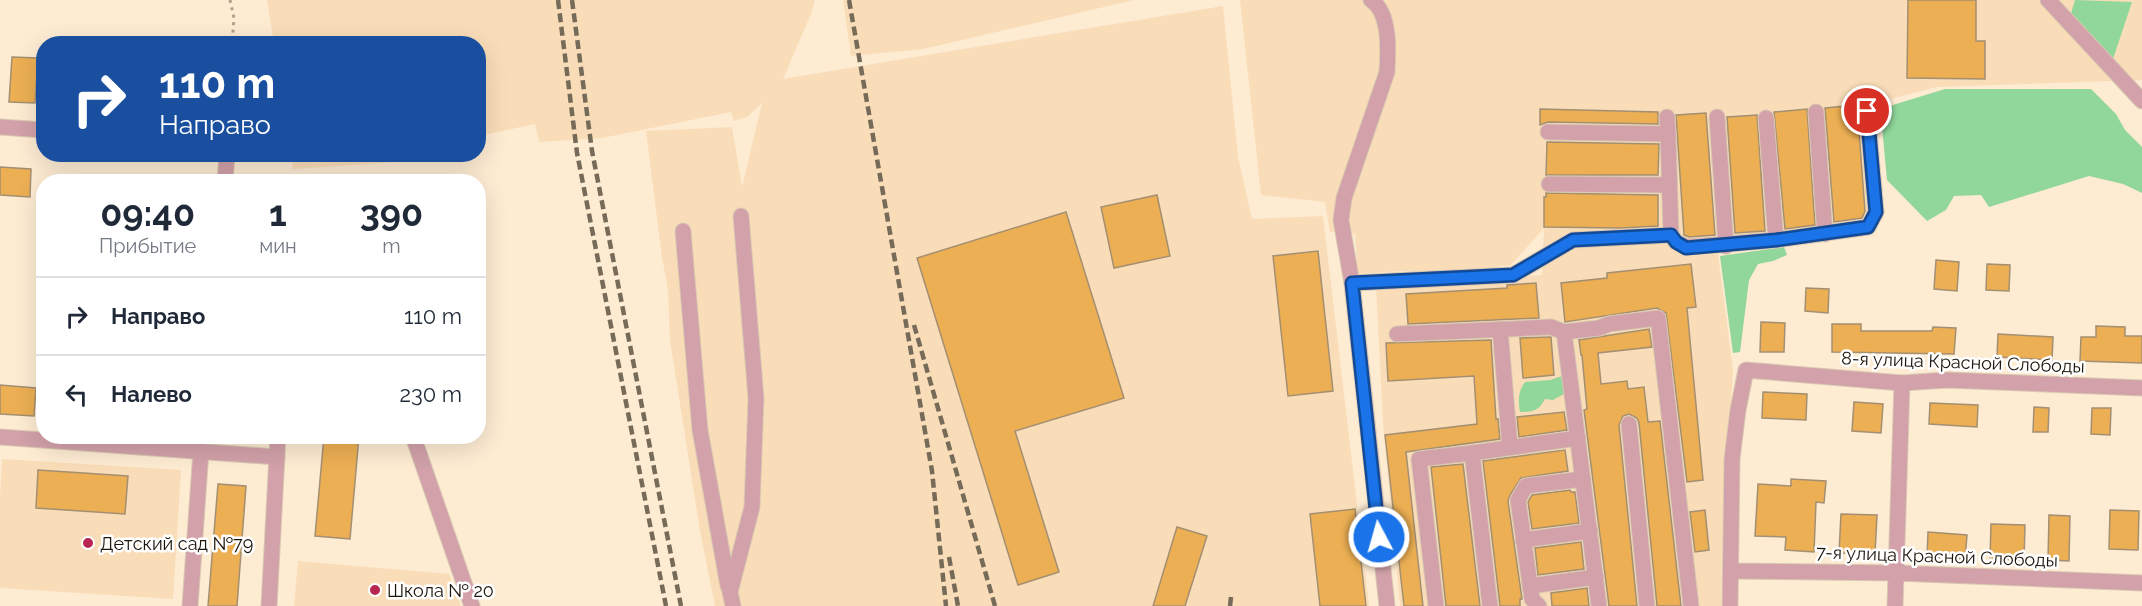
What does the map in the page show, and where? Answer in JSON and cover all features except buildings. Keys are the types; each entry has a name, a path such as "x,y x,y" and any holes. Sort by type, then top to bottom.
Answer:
{"street":[{"path":"1371,0 1375,3 1386,24 1387,72 1344,198 1341,220 1352,283 1387,606"},
{"path":"2048,0 2142,101"},
{"path":"1667,117 1671,235 1676,242 1686,248 1726,246 1868,227 1876,212 1867,111"},
{"path":"1816,112 1825,234"},
{"path":"1717,117 1726,246"},
{"path":"1766,118 1776,240"},
{"path":"0,127 36,129"},
{"path":"1548,132 1668,134"},
{"path":"1549,184 1670,185"},
{"path":"731,599 752,507 756,398 741,216"},
{"path":"683,231 700,430 731,599"},
{"path":"1352,283 1513,275 1573,240 1671,235"},
{"path":"1397,334 1551,327 1564,332 1658,318 1691,606"},
{"path":"1500,329 1510,447"},
{"path":"1564,332 1599,606"},
{"name":"8-я улица Красной Слободы","path":"1732,571 1732,459 1746,370 1902,383 1947,380 2142,388"},
{"path":"1895,606 1902,383"},
{"path":"1629,424 1647,606"},
{"path":"0,437 36,440"},
{"path":"1436,606 1419,459 1578,438"},
{"path":"100,444 277,457"},
{"path":"269,606 278,444"},
{"path":"416,444 472,606"},
{"path":"190,606 201,451"},
{"path":"1472,453 1490,606"},
{"path":"1539,606 1532,599 1518,500 1526,486 1583,479"},
{"path":"1523,540 1590,531"},
{"path":"1730,606 1732,571"},
{"name":"7-я улица Красной Слободы","path":"1732,571 1896,573 2142,583"},
{"path":"1530,586 1596,577"}],"path":[{"path":"230,0 234,18 233,36"}],"shaded area":[{"path":"267,0 815,0 783,79 1223,6 1238,157 1252,219 1323,216 1369,606 715,606 700,531 670,340 668,290 646,131 732,127 742,187 762,103 747,117 734,121 731,112 602,138 539,142 535,124 486,134 486,36 273,36"},
{"path":"843,0 1134,0 923,49 851,56"},
{"path":"1240,0 2142,0 2142,80 1937,87 1871,104 1884,216 1873,233 1718,254 1733,370 1721,606 1400,606 1383,423 1376,287 1542,275 1544,228 1511,265 1447,273 1404,271 1358,274 1355,234 1330,232 1325,202 1261,195"},
{"path":"292,162 397,162 293,169"},
{"name":"Детский сад №79","path":"2,459 181,470 173,599 0,588"},
{"name":"Школа № 20","path":"298,561 449,574 461,606 294,606"}],"green space":[{"path":"2075,0 2132,2 2112,62 2069,20"},
{"path":"1945,89 2091,89 2116,114 2125,130 2142,147 2142,193 2123,184 2089,176 1989,207 1981,195 1954,196 1946,210 1927,221 1887,180 1882,127 1883,108"},
{"path":"1784,247 1787,255 1758,264 1749,280 1740,352 1733,353 1720,256"},
{"path":"1562,376 1565,386 1564,394 1553,400 1545,399 1535,410 1520,412 1519,396 1525,382 1550,380"}],"railway":[{"path":"558,0 577,153 666,606"},
{"path":"572,0 592,151 681,606"},
{"path":"849,0 932,471 946,606"},
{"path":"914,325 995,606"},
{"path":"949,557 958,606"},
{"path":"1230,606 1231,597"}],"place":[{"name":"Детский сад №79","path":"88,543"},
{"name":"Школа № 20","path":"375,590"}],"route":[{"path":"1379,537 1352,283 1513,275 1573,240 1671,235 1676,242 1686,248 1726,246 1868,227 1876,212 1867,111"}]}
